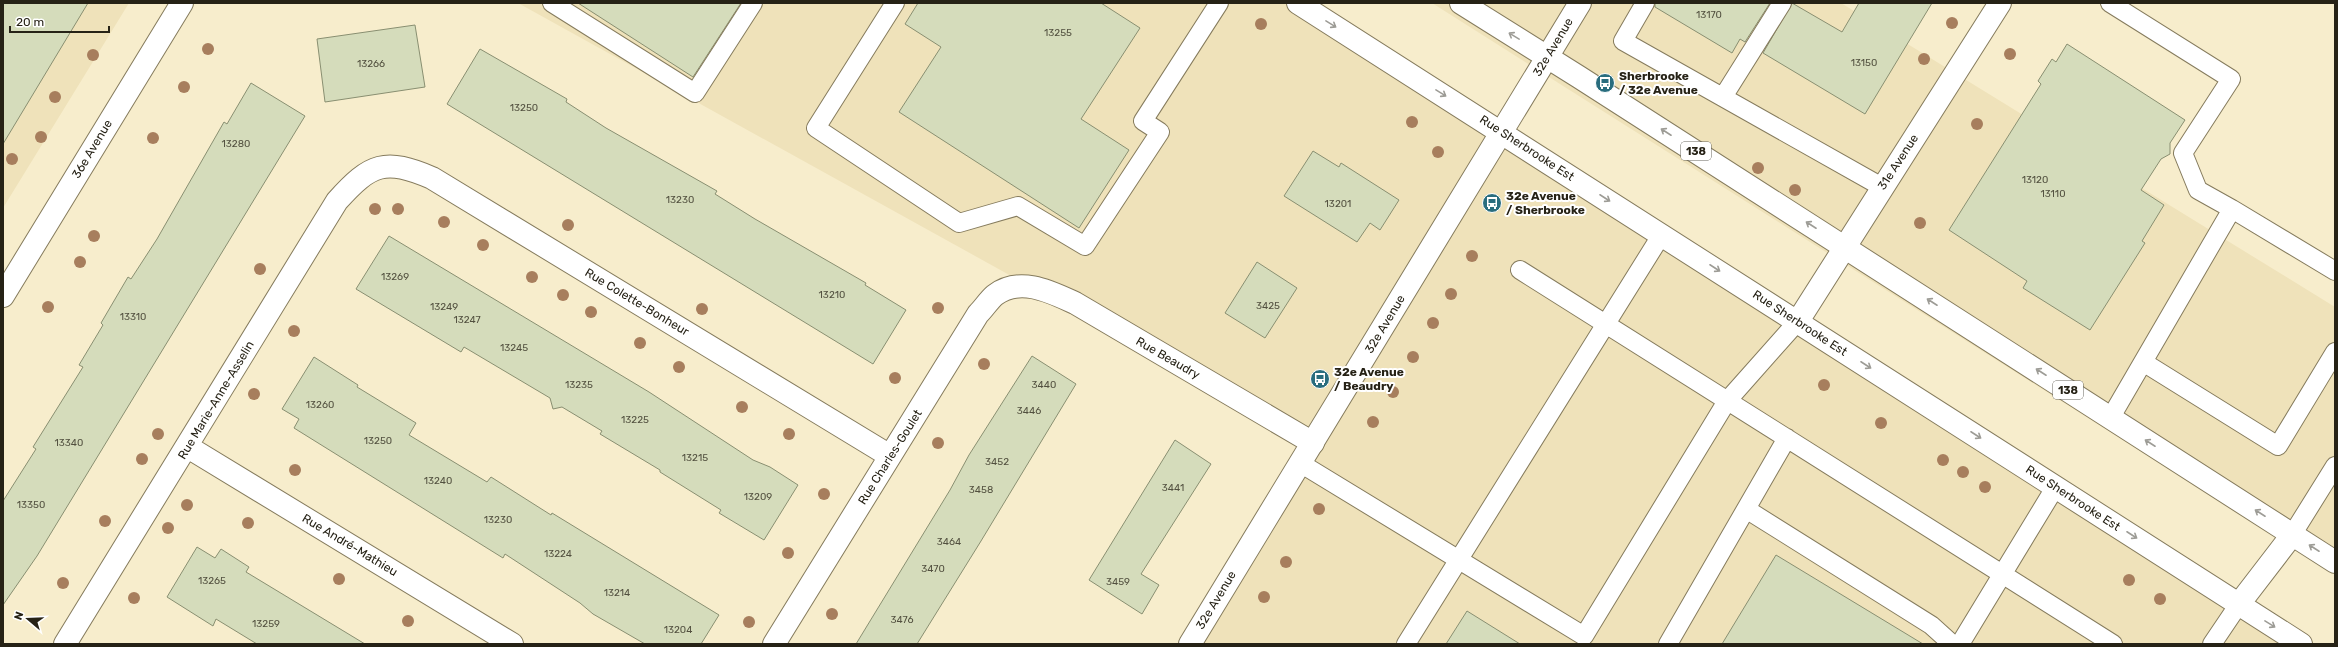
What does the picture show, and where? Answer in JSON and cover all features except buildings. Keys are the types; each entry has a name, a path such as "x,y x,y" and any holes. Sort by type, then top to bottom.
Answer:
{"street":[{"name":"36e Avenue","path":"3,296 182,3"},
{"name":"Rue Sherbrooke Est","path":"1298,3 1502,131 2301,644"},
{"name":"138","path":"1461,3 1548,56 2335,562"},
{"name":"32e Avenue","path":"1190,644 1580,3"},
{"name":"31e Avenue","path":"1798,322 1844,246 2000,3"},
{"name":"Rue Marie-Anne-Asselin","path":"65,644 188,447 337,201 356,180 379,166"},
{"name":"Rue Colette-Bonheur","path":"379,166 407,167 432,178 890,456"},
{"name":"Rue Beaudry","path":"1019,285 1048,291 1075,303 1313,443"},
{"name":"Rue Charles-Goulet","path":"774,644 978,314 995,295 1019,285"},
{"name":"Rue André-Mathieu","path":"188,447 512,644"},
{"path":"2239,604 2292,535"}],"lane":[{"path":"552,3 695,93 753,3"},
{"path":"895,3 816,128 959,223 1018,206 1085,246 1160,132 1143,121 1218,3"},
{"path":"1645,3 1623,41 1882,187"},
{"path":"1722,97 1782,3"},
{"path":"2110,3 2231,79 2183,154 2198,190 2335,271"},
{"path":"2111,417 2232,209"},
{"path":"1406,644 1662,234"},
{"path":"1520,270 2113,644"},
{"path":"1300,463 1584,636 1728,400 1798,322"},
{"path":"2143,362 2278,446 2335,352"},
{"path":"1668,644 1787,438"},
{"path":"2292,535 2335,466"},
{"path":"1960,644 2056,486"},
{"path":"1746,509 1931,625 1952,644"},
{"path":"2212,644 2239,604"}],"shaded area":[{"path":"3,3 129,3 3,208"},
{"path":"518,3 1297,3 2301,644 1190,644 1313,443"},
{"path":"1432,3 1841,3 2335,307 2335,574"}],"place":[{"name":"Sherbrooke / 32e Avenue","path":"1605,83"},
{"name":"32e Avenue / Sherbrooke","path":"1492,203"},
{"name":"32e Avenue / Beaudry","path":"1320,379"}]}
